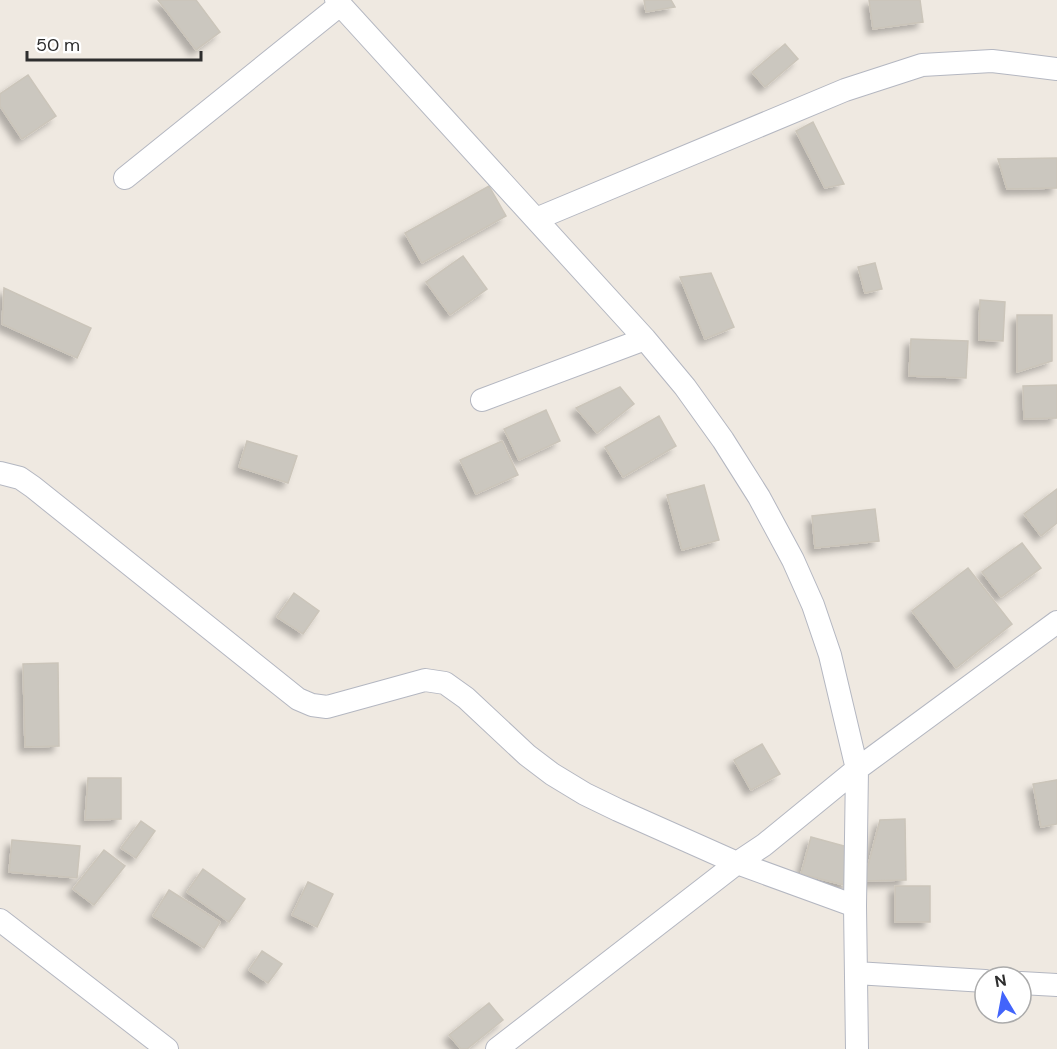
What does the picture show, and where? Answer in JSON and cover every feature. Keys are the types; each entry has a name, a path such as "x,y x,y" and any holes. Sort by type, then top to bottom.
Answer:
{"street":[{"path":"125,178 338,2 645,339 685,387 723,440 759,497 793,560 813,605 830,655 857,769 855,906 857,1049"},
{"path":"536,219 845,90 922,65 992,61 1057,69"},
{"path":"482,400 645,339"},
{"path":"0,473 20,478 33,487 298,699 312,705 327,707 425,680 445,683 466,698 527,755 552,774 618,810 737,863 855,906"},
{"path":"497,1049 737,863 764,845 857,769 1057,622"},
{"path":"0,920 167,1049"},
{"path":"856,974 973,980"},
{"path":"1033,983 1057,985"}],"building":[{"path":"158,0 196,0 220,32 196,50"},
{"path":"644,0 671,0 675,7 646,12"},
{"path":"869,0 920,0 923,22 873,29"},
{"path":"785,44 798,59 765,87 752,72"},
{"path":"28,75 56,116 22,139 0,106 0,94"},
{"path":"813,122 844,184 825,188 796,131"},
{"path":"1057,158 1057,188 1007,189 998,159"},
{"path":"489,186 506,216 422,263 405,233"},
{"path":"463,256 487,289 450,315 426,282"},
{"path":"875,263 882,289 865,293 858,267"},
{"path":"711,273 734,327 705,339 680,277"},
{"path":"4,288 91,328 77,358 2,324"},
{"path":"980,300 1005,302 1003,341 979,340"},
{"path":"1017,315 1052,315 1052,361 1017,372"},
{"path":"911,339 968,341 966,378 909,376"},
{"path":"1057,385 1057,418 1024,419 1023,386"},
{"path":"620,387 634,404 597,433 576,408"},
{"path":"546,410 560,441 519,460 504,429"},
{"path":"659,416 676,446 623,477 605,447"},
{"path":"247,441 297,456 288,483 239,467"},
{"path":"502,441 518,475 476,494 460,460"},
{"path":"704,485 719,540 682,550 667,495"},
{"path":"1057,489 1057,523 1041,536 1024,514"},
{"path":"875,509 879,541 815,548 812,516"},
{"path":"1022,543 1041,568 1001,597 982,572"},
{"path":"968,568 1012,624 956,668 912,611"},
{"path":"294,593 319,611 303,634 277,617"},
{"path":"58,663 59,746 25,747 23,664"},
{"path":"762,744 780,774 751,790 734,760"},
{"path":"88,778 121,778 121,819 85,820"},
{"path":"1057,780 1057,824 1041,827 1033,784"},
{"path":"905,819 906,880 864,881 880,820"},
{"path":"141,821 155,831 136,858 121,848"},
{"path":"811,837 848,847 848,886 801,874"},
{"path":"12,840 80,846 77,878 9,872"},
{"path":"104,850 125,866 94,905 73,889"},
{"path":"203,869 245,899 229,922 187,892"},
{"path":"308,882 333,894 317,927 292,915"},
{"path":"895,886 930,886 930,922 895,922"},
{"path":"169,890 220,922 204,948 153,916"},
{"path":"262,951 282,964 268,983 249,970"},
{"path":"489,1003 503,1020 467,1049 461,1049 449,1035"}]}
